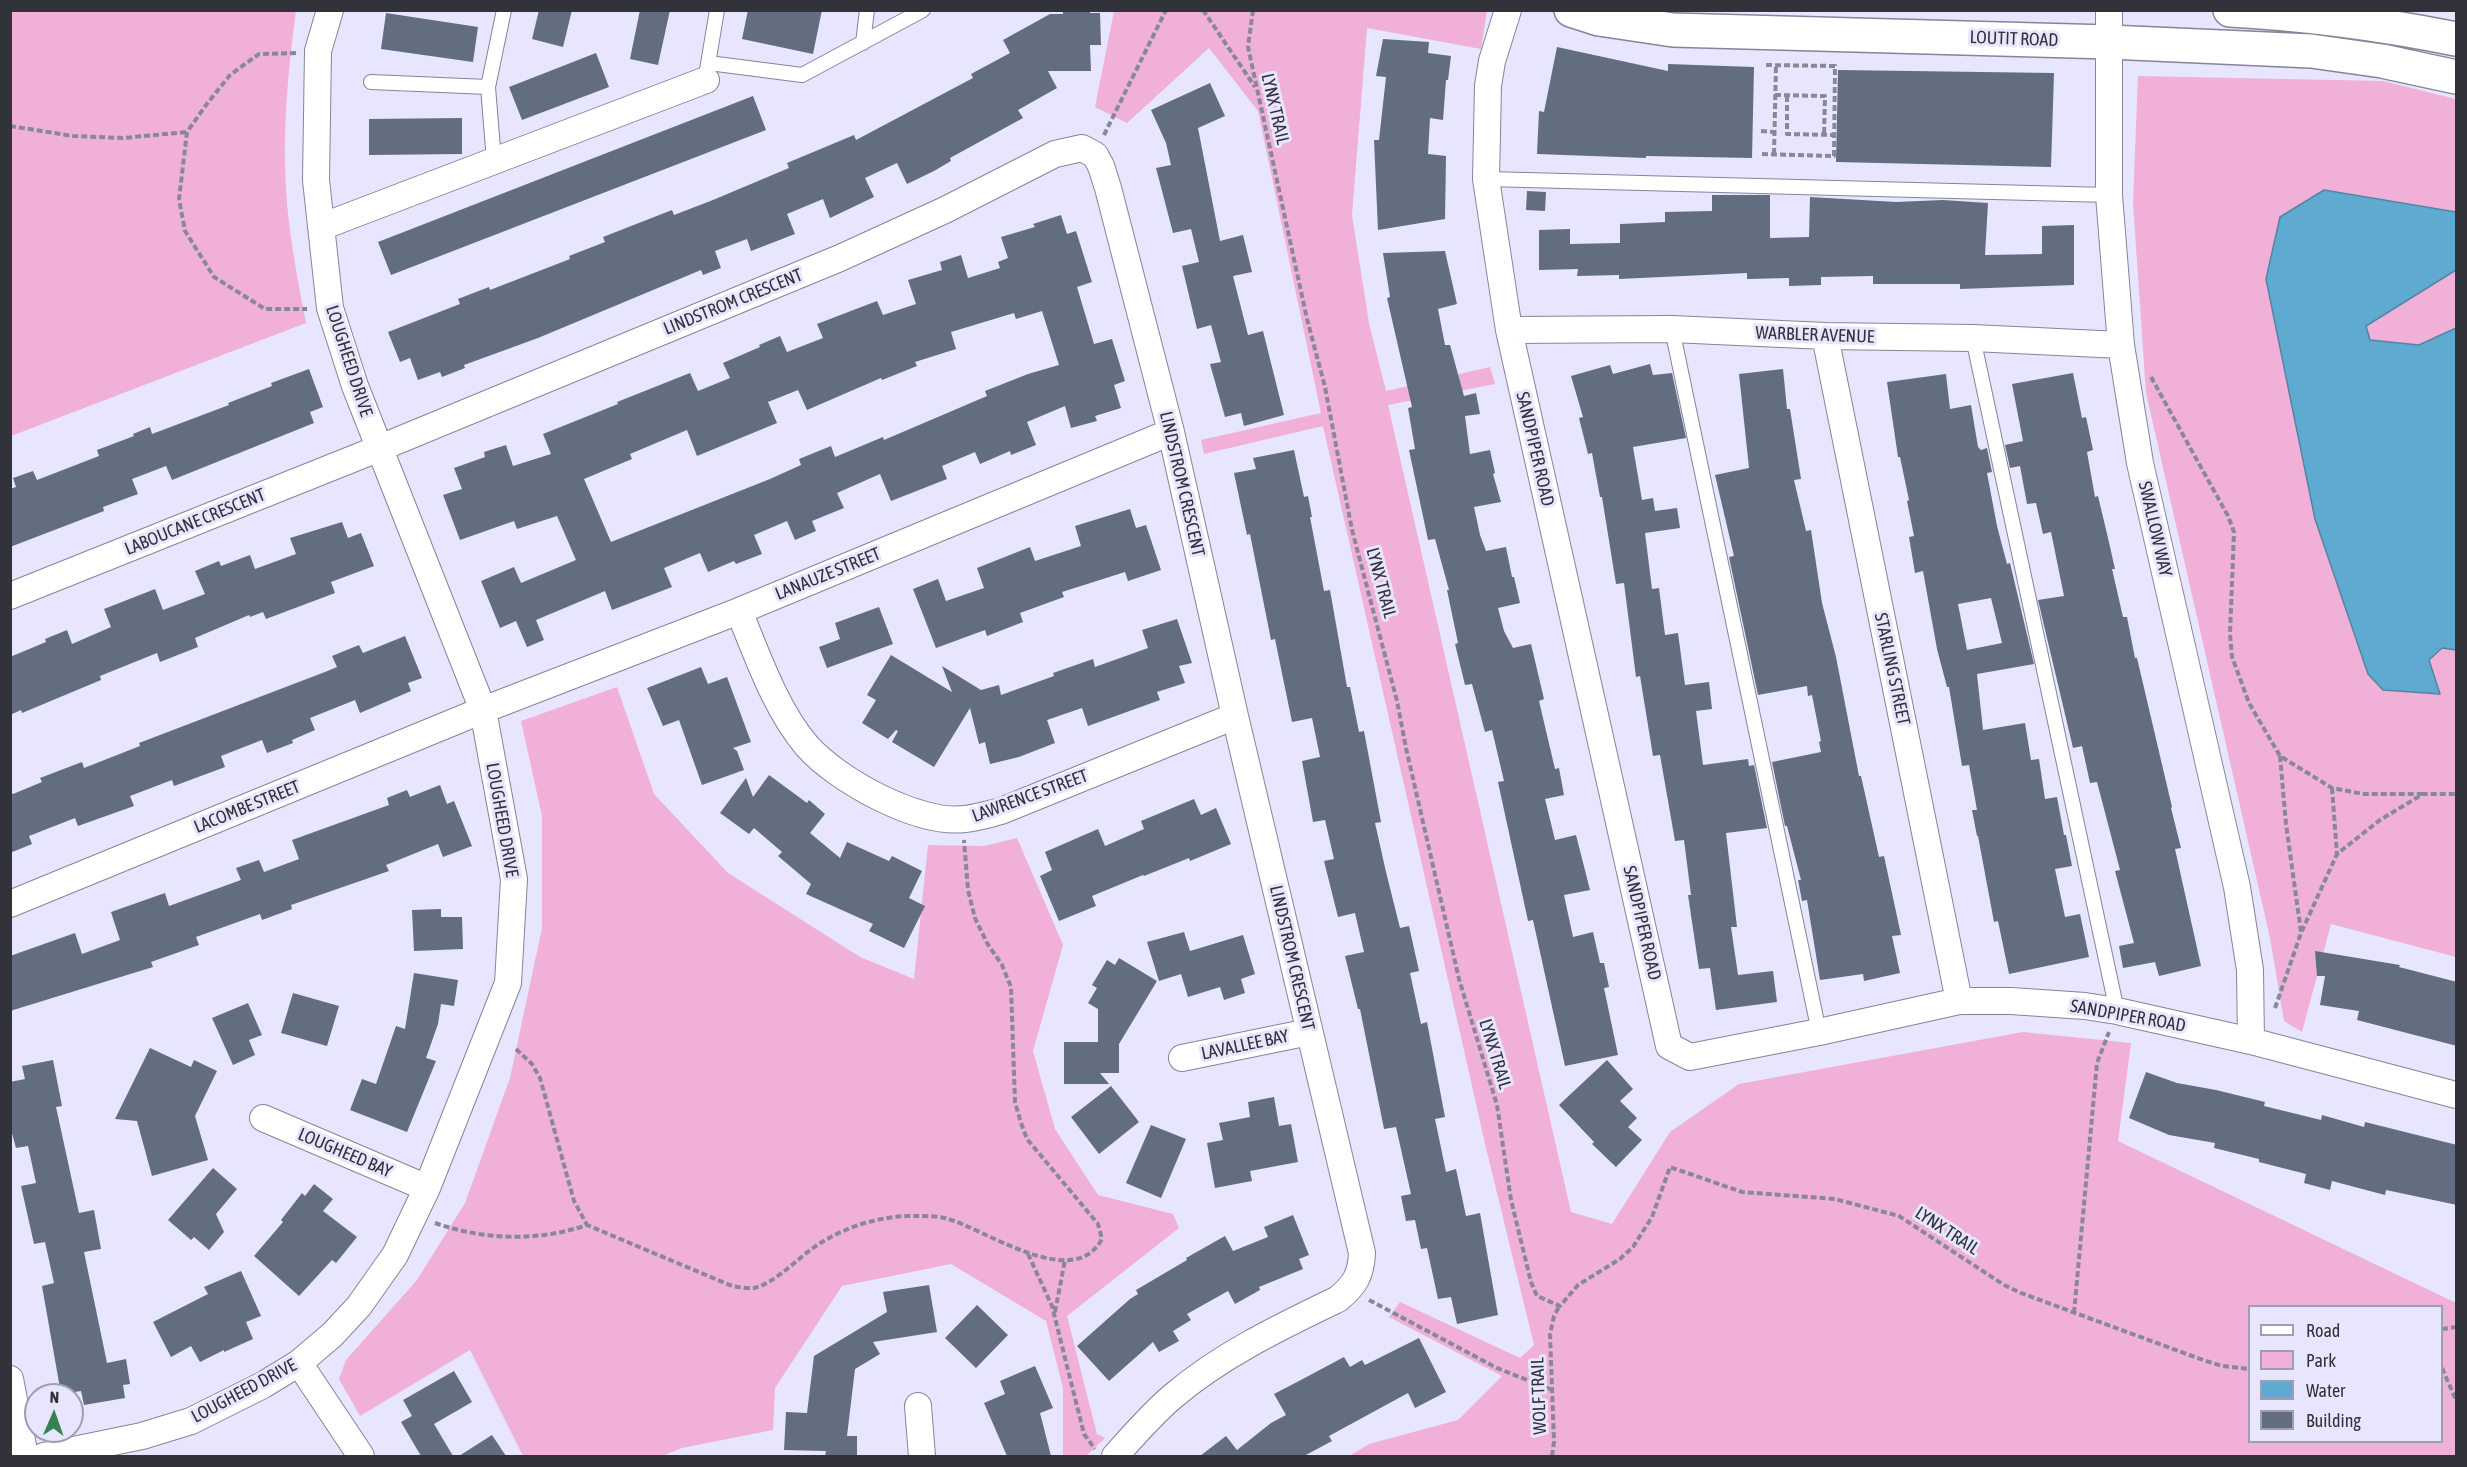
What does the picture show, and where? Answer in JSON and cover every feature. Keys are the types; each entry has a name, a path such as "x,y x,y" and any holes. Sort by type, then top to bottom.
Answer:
{"street":[{"name":"LOUGHEED DRIVE","path":"44,1456 142,1436 191,1421 243,1396 299,1363 332,1335 359,1306 395,1256 427,1188 508,983 514,879 483,710 355,386 330,308 316,180 318,51 330,10"},
{"name":"SANDPIPER ROAD","path":"1508,10 1492,61 1488,86 1486,179 1509,330 1670,1046 1690,1058 1959,1001 2011,1001 2085,1006 2251,1030 2457,1095"},
{"name":"LOUTIT ROAD","path":"1571,10 1599,19 1673,30 2109,26 2337,53 2457,76"},
{"path":"2230,10 2385,18 2457,39"},
{"path":"2337,53 2338,14"},
{"path":"2382,61 2385,18"},
{"name":"SWALLOW WAY","path":"2109,26 2109,195 2121,345 2140,463 2237,887 2250,970 2251,1030"},
{"path":"321,226 494,161 707,72"},
{"name":"LINDSTROM CRESCENT","path":"380,448 840,258 945,210 1055,154 1082,148 1095,155 1108,188 1172,432 1235,716 1362,1253 1362,1268 1350,1290"},
{"name":"WARBLER AVENUE","path":"1509,330 1672,329 2121,345"},
{"name":"STARLING STREET","path":"1825,336 1959,1001"},
{"name":"LANAUZE STREET","path":"483,710 739,611 1172,432"},
{"name":"LABOUCANE CRESCENT","path":"10,596 380,448"},
{"name":"LAWRENCE STREET","path":"739,611 767,677 807,746 829,766 889,804 927,815 963,820 1001,811 1235,716"},
{"name":"LACOMBE STREET","path":"10,904 483,710"},
{"name":"LAVALLEE BAY","path":"1182,1058 1309,1032"},
{"name":"LOUGHEED BAY","path":"263,1118 427,1188"},
{"path":"1106,1453 1172,1397 1215,1365 1264,1336 1338,1299 1350,1290"},
{"path":"299,1363 361,1456"},
{"path":"10,1378 25,1456"},
{"path":"918,1406 922,1456"}],"lane":[{"path":"494,161 488,87 504,10"},
{"path":"717,10 707,72 802,75 923,10"},
{"path":"863,43 867,10"},
{"path":"371,82 488,87"},
{"path":"1486,179 2109,195"},
{"path":"1672,329 1819,1032"},
{"path":"1973,338 2117,1011"}],"path":[{"path":"1095,155 1166,10"},
{"path":"1203,10 1257,90"},
{"name":"LYNX TRAIL","path":"1253,10 1248,47 1307,319 1325,387 1352,530 1397,701 1459,979 1500,1119 1511,1200 1531,1282 1537,1296 1560,1305 1578,1285 1620,1259 1634,1247 1652,1217 1670,1167 1742,1192 1835,1199 1899,1216 2004,1285 2203,1360 2222,1366 2248,1369"},
{"path":"318,51 259,54 230,75 187,132 179,199 185,231 214,277 265,309 330,308"},
{"path":"1762,154 1834,156 1835,66 1764,65"},
{"path":"1774,155 1776,65"},
{"path":"1775,95 1825,96 1824,135"},
{"path":"1788,96 1787,134 1834,135"},
{"path":"10,126 73,136 123,138 187,132"},
{"path":"1761,131 1774,132"},
{"path":"2150,373 2162,400 2228,516 2234,532 2230,634 2232,657 2249,704 2280,756 2286,824 2301,933"},
{"path":"2280,756 2332,788 2363,794 2457,794"},
{"path":"2332,788 2337,855"},
{"path":"2251,1030 2272,1017 2301,933 2337,855 2380,820 2423,794"},
{"path":"516,1049 532,1064 540,1078 574,1201 587,1225 732,1286 752,1288 768,1283 819,1243 844,1230 879,1220 915,1215 944,1218 1028,1253 1054,1260 1065,1260 1089,1254 1102,1239 1098,1224 1027,1139 1021,1123 1015,1102 1011,987 1002,964 987,943 975,918 968,890 963,820"},
{"path":"2074,1313 2097,1063 2117,1011"},
{"path":"414,1215 449,1228 521,1238 569,1231 587,1225"},
{"path":"1028,1253 1054,1315 1084,1434 1106,1453"},
{"path":"1054,1315 1065,1260"},
{"path":"1350,1290 1497,1368 1552,1390"},
{"name":"WOLF TRAIL","path":"1552,1456 1554,1442 1550,1334 1560,1305"},
{"path":"2443,1371 2449,1388 2457,1400"}],"green space":[{"path":"11,10 296,11 285,128 285,167 289,226 306,323 11,436"},
{"path":"1114,11 1487,11 1481,49 1367,28 1352,215 1369,323 1386,391 1490,367 1495,384 1388,405 1571,1212 1612,1224 1670,1132 1739,1084 2023,1032 2131,1043 2118,1141 2456,1303 2456,1456 1349,1456 1369,1444 1458,1420 1502,1376 1389,1317 1400,1302 1520,1358 1534,1345 1486,1148 1323,426 1204,454 1201,440 1321,413 1258,111 1209,48 1127,123 1095,107"},
{"path":"2138,76 2383,81 2456,99 2456,957 2331,924 2302,1032 2284,1021 2270,938 2146,393 2133,203"},
{"path":"617,687 654,794 728,873 860,957 914,979 928,845 984,846 1017,838 1063,945 1033,1051 1055,1129 1098,1195 1173,1214 1179,1228 1067,1316 1097,1434 1105,1438 1086,1456 1063,1456 1063,1388 1046,1321 951,1264 842,1286 775,1388 773,1430 682,1448 662,1456 523,1456 470,1350 360,1416 339,1379 346,1360 417,1280 465,1203 510,1078 542,928 542,816 521,721"}],"water":[{"path":"2324,190 2456,212 2456,270 2366,326 2370,340 2419,345 2456,328 2456,650 2442,648 2429,660 2440,694 2383,690 2368,674 2315,519 2266,279 2280,217"}],"building":[{"path":"539,10 572,10 563,47 532,39"},
{"path":"640,10 670,10 658,65 630,59"},
{"path":"748,10 822,10 813,54 742,39"},
{"path":"1063,10 1090,10 1090,13 1100,13 1101,45 1090,45 1091,71 1048,71 1057,88 1018,110 1023,118 950,158 951,161 934,171 907,184 897,163 865,178 874,197 830,218 823,199 787,214 795,234 751,251 747,239 715,251 721,268 703,275 701,270 538,338 464,365 465,368 442,377 440,372 418,380 410,358 400,362 388,332 460,304 458,299 489,287 490,290 570,259 569,256 605,242 603,237 672,210 674,215 713,200 789,168 787,163 854,135 856,140 973,78 971,74 1010,53 1003,40 1050,14 1063,14"},
{"path":"386,13 478,27 473,62 381,49"},
{"path":"1383,39 1429,42 1428,53 1451,56 1448,80 1446,80 1443,120 1430,118 1428,154 1446,156 1445,219 1378,230 1374,140 1379,140 1386,77 1376,76"},
{"path":"1557,47 1668,71 1668,64 1754,67 1752,158 1646,156 1646,158 1537,154 1539,111 1544,112"},
{"path":"596,53 609,87 522,120 509,87"},
{"path":"1838,70 2054,73 2051,167 1836,162"},
{"path":"1210,83 1225,116 1198,128 1220,241 1243,235 1252,272 1233,276 1248,335 1263,331 1284,415 1244,426 1241,413 1225,417 1210,364 1221,362 1211,325 1197,329 1182,266 1199,262 1191,229 1173,233 1156,168 1171,165 1166,143 1151,110"},
{"path":"753,96 766,130 391,275 378,242"},
{"path":"462,118 462,154 369,155 369,119"},
{"path":"1527,191 1546,192 1545,211 1526,210"},
{"path":"1712,195 1770,195 1770,238 1809,237 1810,197 1896,202 1943,200 1988,203 1985,255 2042,254 2042,226 2074,225 2074,285 1960,289 1960,284 1873,284 1873,276 1821,277 1821,285 1789,286 1789,278 1747,279 1747,273 1619,279 1619,275 1577,276 1578,269 1539,270 1539,230 1570,229 1570,244 1620,243 1620,224 1665,222 1665,212 1712,211"},
{"path":"1061,215 1067,234 1076,231 1092,282 1077,287 1094,344 1112,339 1125,381 1114,385 1121,408 1095,416 1097,421 1071,428 1065,406 1027,422 1036,445 1011,455 1010,451 980,464 975,452 942,466 947,479 891,501 880,474 837,493 844,508 812,521 816,531 795,540 787,521 754,535 762,554 736,564 734,561 708,572 700,553 664,568 672,587 612,610 605,591 536,620 544,640 527,647 516,621 500,628 481,581 514,567 521,583 576,560 557,516 517,529 514,521 460,540 443,495 462,489 454,468 485,457 484,452 506,445 513,466 551,454 543,434 618,404 617,402 690,373 698,391 730,378 723,363 780,336 787,352 823,338 817,324 877,301 883,315 916,304 908,280 942,270 940,262 961,255 968,278 1000,268 998,262 1008,258 1001,237 1035,227 1033,224","holes":["1042,311 1059,365 985,391 987,396 884,440 883,437 835,457 831,446 799,459 801,465 770,479 611,542 584,479 632,459 630,454 687,430 697,456 777,423 768,402 798,390 807,410 881,378 882,380 917,366 915,362 956,349 951,332 1014,313 1016,319"]},
{"path":"1445,251 1457,304 1438,309 1445,345 1450,345 1464,396 1476,393 1480,414 1465,416 1470,454 1490,450 1495,473 1493,474 1501,502 1474,507 1480,535 1486,551 1506,547 1520,603 1498,608 1504,631 1513,648 1531,644 1544,699 1539,701 1555,769 1559,768 1564,795 1545,799 1555,840 1576,835 1590,890 1564,895 1573,937 1593,932 1600,963 1604,963 1609,987 1604,988 1618,1055 1565,1066 1533,920 1528,921 1498,782 1504,781 1492,730 1485,732 1472,684 1465,685 1455,644 1458,643 1447,590 1449,590 1435,539 1428,540 1409,450 1415,449 1408,408 1412,407 1387,298 1390,297 1383,253"},
{"path":"1650,364 1653,375 1672,373 1686,438 1633,447 1642,500 1653,498 1655,511 1677,508 1680,528 1645,533 1652,589 1659,588 1665,635 1678,633 1685,685 1709,682 1712,709 1696,711 1703,765 1748,759 1749,766 1754,765 1767,828 1726,833 1737,927 1731,927 1738,975 1773,971 1777,1002 1716,1010 1710,968 1699,969 1688,895 1691,895 1684,840 1675,841 1660,755 1653,756 1640,676 1636,677 1624,583 1616,584 1602,497 1600,497 1592,453 1588,454 1579,418 1583,417 1571,376 1610,365 1613,374"},
{"path":"309,369 323,407 310,412 314,423 172,480 166,466 132,479 138,494 103,507 104,511 10,547 10,489 16,487 13,478 33,471 37,480 99,456 97,450 134,436 133,434 150,427 152,434 229,405 228,403 272,386 271,383"},
{"path":"1783,369 1787,409 1790,409 1801,479 1794,480 1806,531 1811,530 1822,603 1836,657 1859,776 1861,776 1879,857 1884,856 1901,935 1892,936 1900,973 1864,981 1863,974 1820,980 1807,900 1802,901 1798,880 1801,880 1787,826 1785,826 1772,762 1821,752 1812,695 1808,696 1807,686 1758,695 1729,557 1734,556 1715,475 1749,468 1739,374"},
{"path":"2073,373 2082,418 2086,417 2093,450 2087,452 2095,497 2098,496 2115,569 2112,569 2123,617 2127,617 2181,848 2175,849 2201,966 2159,976 2155,962 2123,968 2119,946 2134,943 2115,871 2120,870 2097,782 2090,783 2082,746 2073,748 2038,600 2064,596 2051,532 2043,534 2036,503 2027,504 2020,466 2010,468 2005,445 2023,441 2012,384"},
{"path":"1946,374 1950,409 1971,405 1978,447 1981,450 1987,448 1992,472 1987,473 1997,526 2007,564 2010,563 2034,664 1977,674 1983,730 2025,723 2031,760 2039,759 2045,799 2057,797 2064,835 2066,835 2072,866 2055,869 2065,917 2080,914 2089,957 2009,974 1998,921 1994,922 1972,810 1977,810 1969,765 1962,766 1949,687 1947,687 1937,649 1923,571 1915,573 1909,537 1914,536 1907,501 1909,500 1900,457 1898,457 1887,382","holes":["1991,598 2002,643 1967,650 1958,604"]},
{"path":"1294,450 1304,497 1308,496 1324,591 1330,590 1347,687 1350,687 1359,732 1364,731 1381,822 1375,823 1386,872 1400,928 1409,926 1419,971 1410,973 1421,1024 1427,1022 1445,1117 1435,1119 1446,1172 1456,1169 1466,1216 1480,1213 1498,1315 1457,1324 1451,1297 1438,1299 1427,1248 1421,1249 1415,1220 1406,1221 1401,1196 1411,1194 1396,1127 1384,1129 1360,1009 1358,1009 1345,956 1364,952 1355,913 1338,917 1324,861 1334,859 1325,820 1313,822 1302,761 1320,757 1312,718 1292,722 1275,639 1271,640 1250,534 1247,535 1234,473 1256,469 1253,458"},
{"path":"1130,509 1136,528 1146,525 1161,570 1128,581 1125,572 1062,592 1064,597 1020,613 1023,622 987,636 985,630 936,648 913,589 938,579 946,601 984,588 977,568 1030,547 1035,561 1081,546 1075,526"},
{"path":"342,522 348,538 361,533 374,566 331,582 335,593 266,619 263,612 250,617 249,615 195,638 198,647 160,662 157,653 100,676 101,680 22,713 21,710 10,715 10,657 46,642 45,639 67,630 72,644 111,627 104,609 155,589 163,610 205,594 195,571 219,561 221,566 250,555 255,569 296,554 290,538"},
{"path":"879,607 893,644 827,668 819,647 840,639 835,623"},
{"path":"1177,619 1192,663 1179,666 1185,683 1157,692 1160,700 1088,726 1082,708 1047,720 1055,743 1019,757 990,764 985,742 979,744 970,708 934,767 892,742 898,731 896,730 888,739 862,723 876,700 867,695 891,655 952,692 942,666 981,690 999,685 1001,695 1093,659 1095,667 1148,648 1142,630"},
{"path":"405,636 422,678 408,683 411,691 360,713 355,700 310,718 315,730 292,740 293,743 267,753 262,740 221,756 225,767 174,786 172,780 130,796 134,806 78,826 75,818 29,836 32,844 10,853 10,792 13,794 42,782 40,778 82,762 84,768 140,746 139,743 337,667 332,656 359,645 363,653"},
{"path":"701,667 708,684 727,677 751,742 733,748 737,751 744,770 702,785 679,720 663,726 647,688"},
{"path":"769,775 807,803 809,800 825,814 810,833 840,858 847,842 889,861 892,856 922,871 909,898 925,906 904,948 869,931 873,924 806,894 811,884 778,856 782,852 754,828 749,834 720,813 746,778 753,797"},
{"path":"440,785 447,804 454,801 472,846 443,857 438,844 386,865 389,871 291,905 292,909 262,920 260,914 196,937 199,945 151,962 153,967 10,1011 10,956 75,933 82,954 120,940 111,912 165,893 169,906 241,880 236,868 259,860 264,872 299,859 292,840 389,805 387,798 407,790 410,797"},
{"path":"1194,799 1201,815 1216,808 1231,844 1092,896 1096,906 1059,921 1040,876 1052,870 1045,852 1098,829 1105,846 1144,829 1141,821"},
{"path":"441,909 441,917 462,917 463,949 414,951 412,910"},
{"path":"1184,932 1190,951 1243,935 1255,974 1241,979 1245,993 1224,1000 1220,987 1188,997 1181,974 1159,981 1147,942"},
{"path":"2315,951 2400,965 2399,967 2457,982 2457,1046 2357,1020 2359,1011 2320,1005 2325,976 2317,976"},
{"path":"1119,958 1157,981 1119,1044 1119,1073 1100,1073 1109,1084 1064,1084 1064,1042 1098,1042 1098,1009 1088,1003 1097,988 1092,985 1107,960 1115,965"},
{"path":"414,973 458,980 454,1006 441,1004 438,1024 426,1058 436,1061 407,1132 350,1110 362,1079 376,1084 396,1026 405,1029"},
{"path":"293,993 339,1006 327,1046 281,1033"},
{"path":"248,1003 262,1035 249,1040 255,1055 233,1065 212,1018"},
{"path":"150,1048 191,1067 194,1060 217,1071 195,1116 208,1160 152,1176 137,1121 115,1119"},
{"path":"53,1060 62,1106 56,1107 79,1213 94,1210 101,1249 84,1252 107,1363 126,1359 130,1384 123,1385 125,1398 84,1405 84,1383 59,1383 42,1286 54,1283 45,1242 34,1244 21,1186 36,1183 28,1146 16,1148 10,1126 10,1082 25,1079 22,1066"},
{"path":"1607,1060 1633,1089 1620,1101 1637,1118 1628,1127 1642,1140 1616,1167 1592,1144 1594,1142 1559,1105"},
{"path":"2146,1072 2177,1083 2265,1102 2264,1106 2321,1120 2322,1115 2364,1127 2365,1122 2457,1145 2457,1205 2386,1190 2385,1195 2332,1181 2330,1190 2304,1183 2306,1174 2214,1148 2215,1143 2169,1135 2129,1118"},
{"path":"1111,1086 1139,1122 1099,1154 1071,1117"},
{"path":"1274,1097 1279,1126 1291,1124 1298,1162 1250,1171 1252,1181 1215,1188 1207,1143 1223,1140 1219,1123 1250,1117 1248,1102"},
{"path":"1151,1125 1186,1139 1161,1198 1126,1183"},
{"path":"213,1168 237,1189 216,1214 224,1232 209,1250 194,1237 191,1240 168,1220"},
{"path":"314,1184 333,1199 323,1211 357,1237 336,1263 332,1260 299,1296 254,1256 283,1222 281,1220 302,1193 305,1196"},
{"path":"1293,1215 1309,1255 1299,1259 1303,1269 1259,1287 1260,1290 1235,1304 1228,1291 1187,1314 1191,1320 1173,1331 1179,1341 1159,1352 1153,1342 1109,1381 1077,1346 1138,1294 1136,1290 1187,1260 1186,1258 1225,1236 1233,1251 1268,1237 1264,1227"},
{"path":"241,1271 261,1316 246,1322 253,1339 200,1362 191,1346 171,1357 153,1322 208,1294 204,1287"},
{"path":"929,1285 937,1332 873,1342 880,1354 855,1369 847,1436 857,1436 857,1456 825,1456 826,1451 784,1450 786,1412 807,1413 814,1356 887,1312 883,1292"},
{"path":"977,1305 1008,1335 976,1368 945,1338"},
{"path":"1419,1338 1446,1392 1415,1408 1408,1393 1329,1436 1332,1441 1304,1456 1200,1456 1226,1436 1237,1450 1271,1423 1286,1415 1274,1394 1344,1357 1350,1367 1362,1360 1365,1365"},
{"path":"1035,1366 1053,1408 1040,1413 1051,1456 1007,1456 984,1403 1005,1394 1000,1381"},
{"path":"454,1371 472,1402 434,1424 453,1456 421,1456 401,1422 412,1416 403,1400"},
{"path":"492,1435 506,1456 459,1456"}]}
